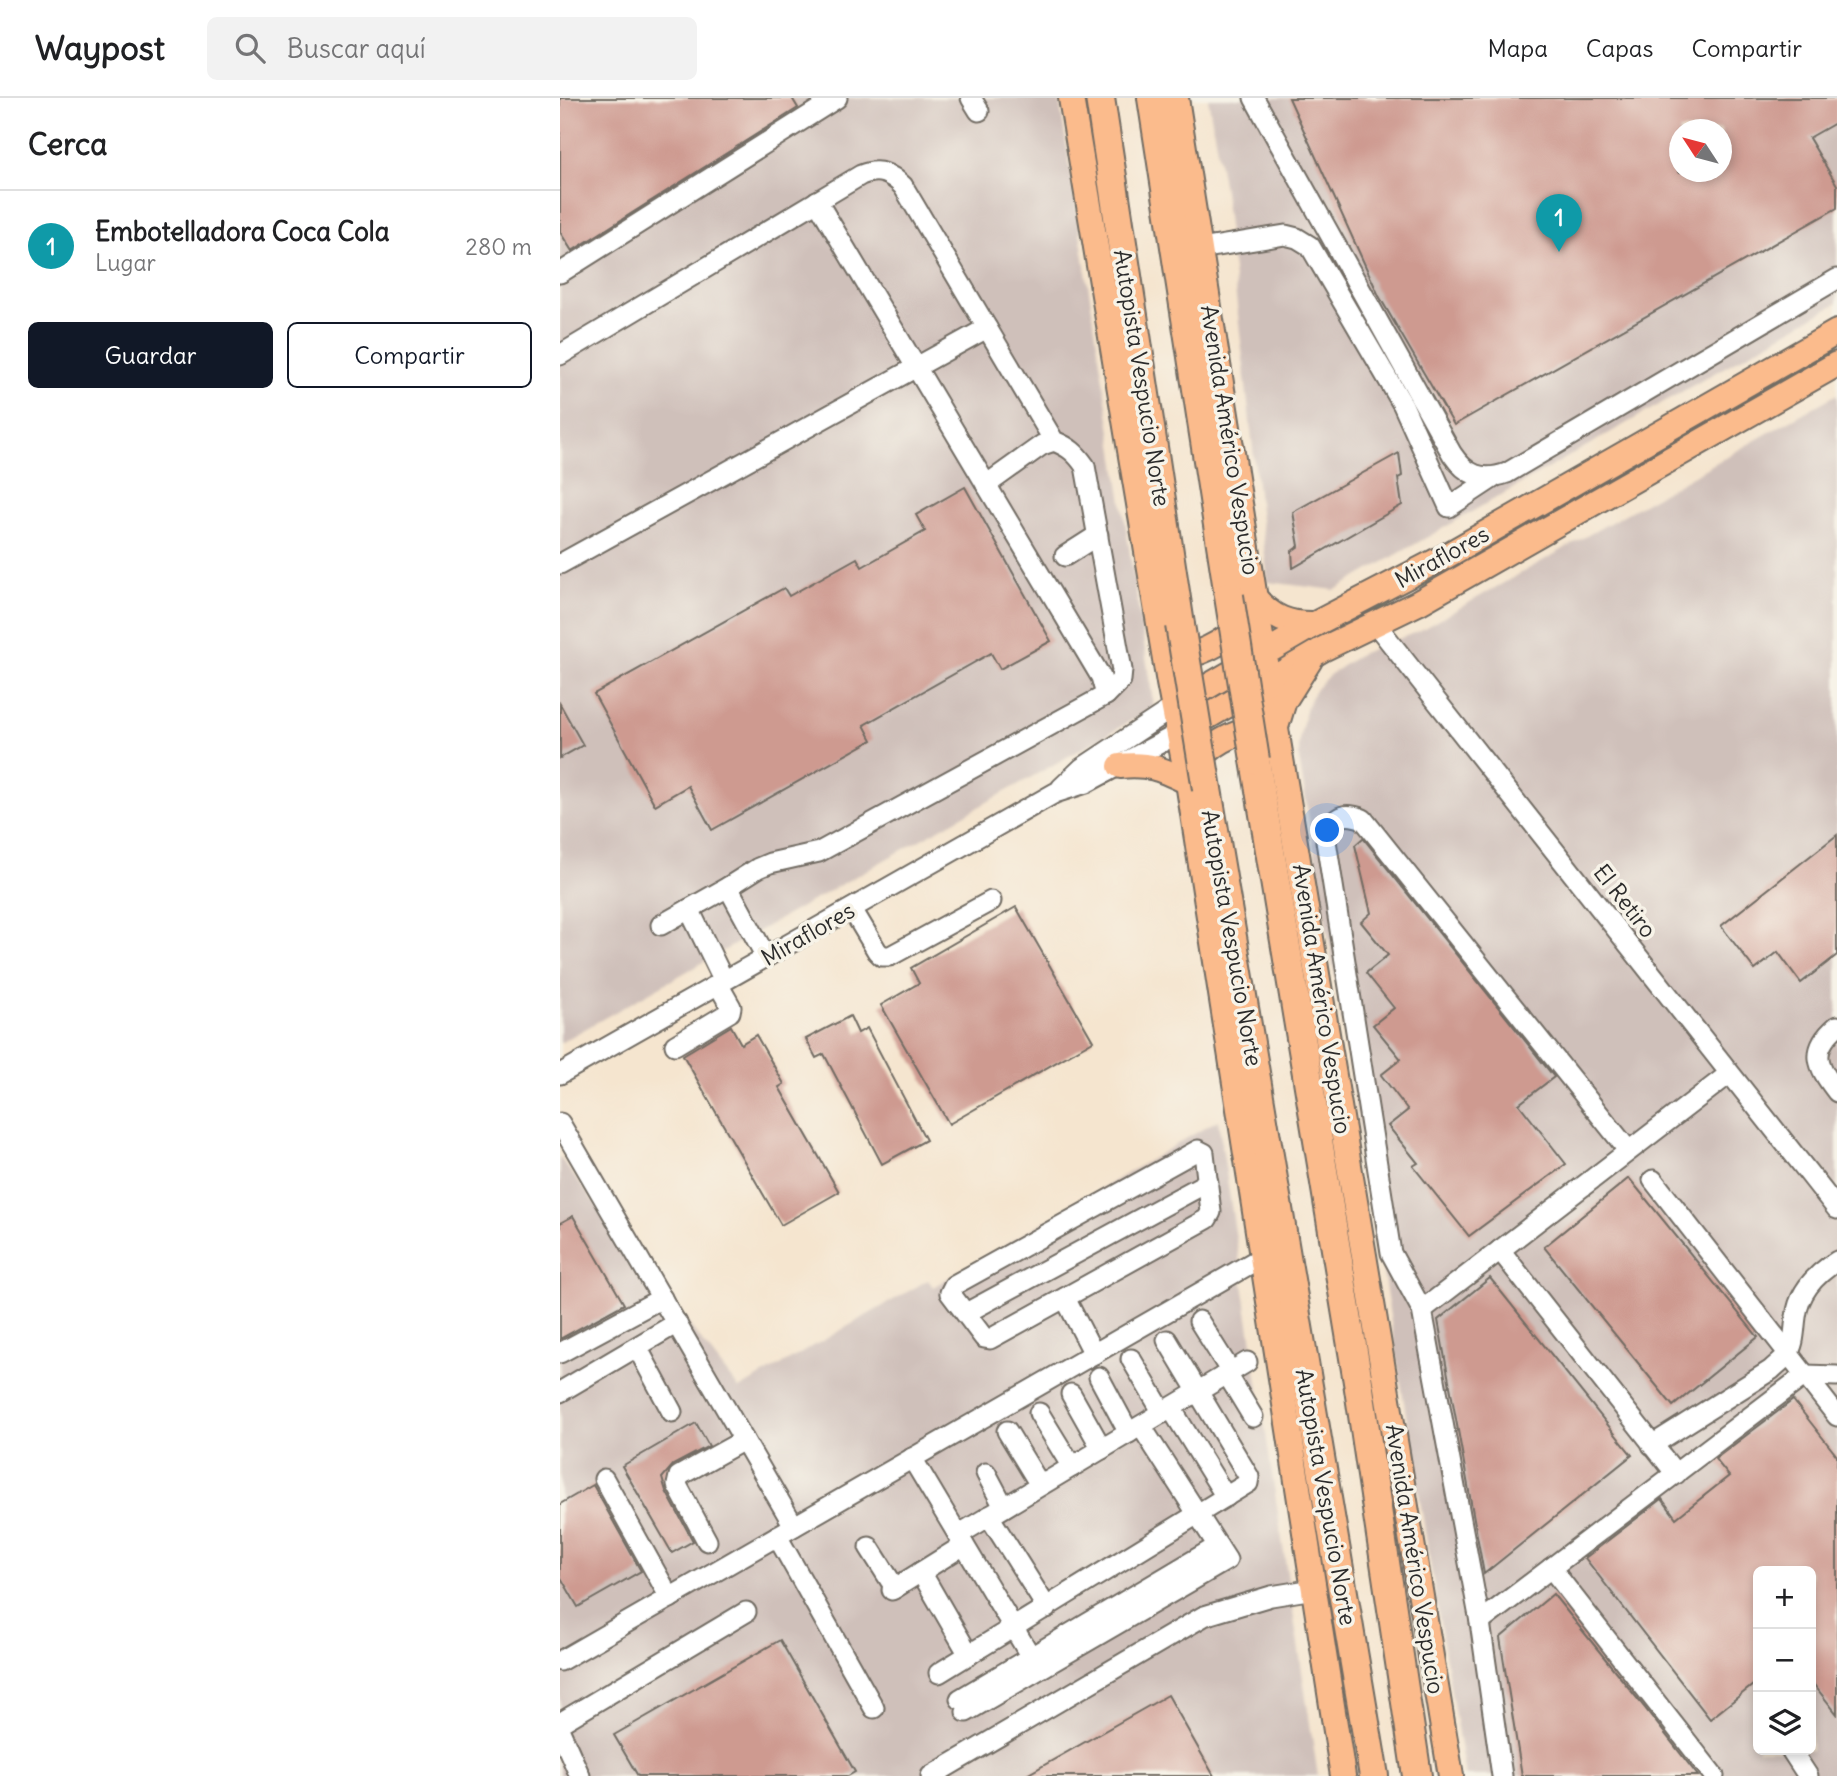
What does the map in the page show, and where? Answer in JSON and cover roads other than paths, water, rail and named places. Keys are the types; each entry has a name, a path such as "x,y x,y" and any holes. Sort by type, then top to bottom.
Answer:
{"highway":[{"name":"Autopista Vespucio Norte","path":"1100,98 1180,625 1197,786 1374,1776"},
{"name":"Autopista Vespucio Norte","path":"1152,98 1242,597 1255,760 1356,1368 1417,1776"}],"main road":[{"path":"1071,98 1164,655 1179,733 1197,786"},
{"name":"Avenida Américo Vespucio","path":"1176,98 1200,249 1242,597 1264,654 1451,1776"},
{"name":"Miraflores","path":"1174,707 1315,624 1446,556 1837,332"},
{"name":"Miraflores","path":"1179,733 1315,654 1418,603 1837,364"},
{"path":"1164,655 1192,655 1228,636 1245,619 1242,597"},
{"path":"1242,597 1281,620 1301,625 1315,624"},
{"path":"1315,654 1284,701 1276,727 1246,730 1210,750 1196,763 1262,1256 1343,1776"},
{"path":"1119,766 1142,764 1157,767 1197,786"}],"street":[{"path":"560,273 837,98"},
{"path":"1254,98 1452,454 1466,471 1477,477 1493,478"},
{"path":"560,355 871,171 888,174 903,186 1054,441 1076,453 1085,466 1122,670 1121,680 1106,695 819,852 770,863 661,925"},
{"path":"817,201 1101,677 1106,695"},
{"path":"1200,249 1285,236 1297,238 1310,246 1403,405 1449,507 1493,478 1507,474 1837,279"},
{"path":"560,564 987,328"},
{"path":"986,485 1042,445 1054,441"},
{"path":"1065,556 1098,535"},
{"name":"El Retiro","path":"1375,623 1837,1209"},
{"name":"Miraflores","path":"1055,793 1082,768 1174,707"},
{"name":"Miraflores","path":"560,1074 1055,793 1086,783 1179,733"},
{"path":"1502,1776 1480,1622 1422,1310 1391,1253 1326,841 1330,825 1339,817 1352,815 1363,819 1628,1150"},
{"path":"729,887 766,957"},
{"path":"852,909 877,951 882,956 890,956 991,901"},
{"path":"675,1045 730,1012 731,1007 689,909"},
{"path":"1837,1026 1825,1038 1819,1049 1818,1060 1822,1073 1837,1092"},
{"path":"1422,1310 1729,1074"},
{"path":"560,1122 794,1526"},
{"path":"1198,1150 1204,1153 1211,1212 1207,1219 1065,1298 990,1339 984,1338 950,1293 954,1285 1198,1150"},
{"path":"1653,1180 1837,1416"},
{"path":"966,1313 1208,1182"},
{"path":"1500,1250 1675,1474"},
{"path":"560,1661 1262,1256"},
{"path":"1653,1445 1771,1370 1787,1355 1795,1335 1796,1317 1802,1295 1811,1282 1837,1261"},
{"path":"560,1353 662,1298"},
{"path":"1065,1298 1094,1354"},
{"path":"1199,1321 1235,1370 1253,1417"},
{"path":"560,1392 677,1324"},
{"path":"939,1673 1248,1483 1249,1477 1167,1339"},
{"path":"637,1347 672,1412"},
{"path":"1131,1359 1226,1497"},
{"path":"869,1547 894,1589 921,1572 997,1511 1235,1370"},
{"path":"1480,1622 1805,1375 1837,1376"},
{"path":"963,1706 1227,1560 1099,1377"},
{"path":"1071,1394 1102,1448"},
{"path":"1039,1413 1072,1467"},
{"path":"1007,1431 1040,1485"},
{"path":"707,1541 677,1481 679,1476 744,1440"},
{"path":"912,1458 1035,1664"},
{"path":"985,1473 997,1511 1047,1608"},
{"path":"604,1479 670,1598"},
{"path":"777,1536 873,1709"},
{"path":"1551,1568 1714,1776"},
{"path":"921,1572 969,1655"},
{"path":"931,1776 1204,1616 1271,1596 1314,1589"},
{"path":"560,1723 746,1612"},
{"path":"560,1731 580,1776"},
{"path":"1794,1755 1808,1776"}],"place":[{"name":"Embotelladora Coca Cola","path":"1559,252"}]}
